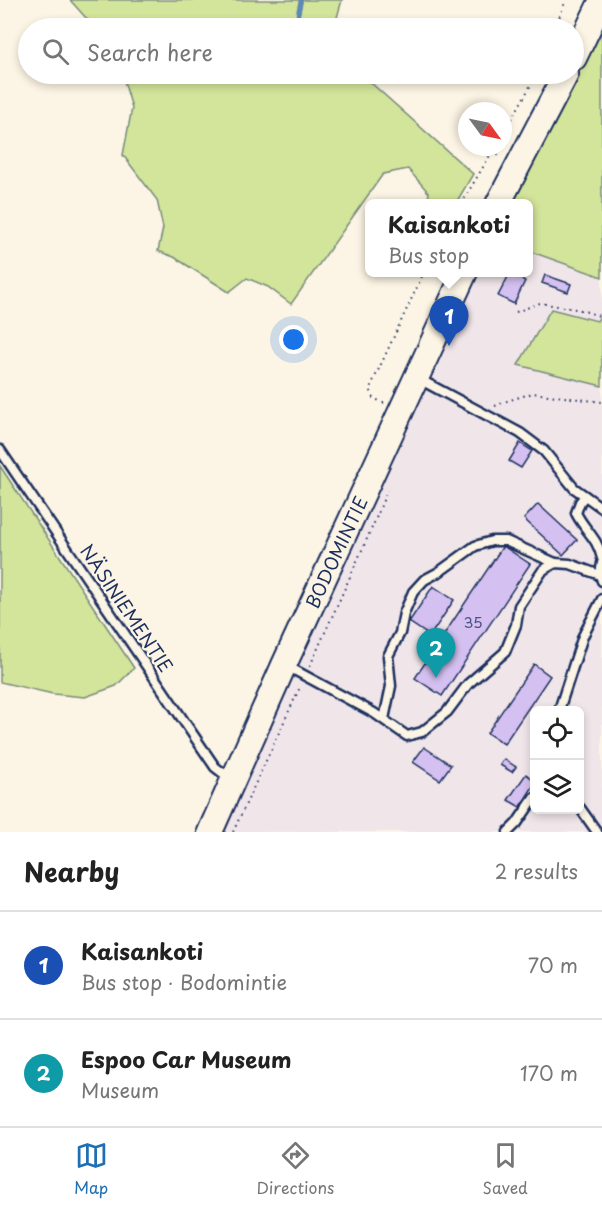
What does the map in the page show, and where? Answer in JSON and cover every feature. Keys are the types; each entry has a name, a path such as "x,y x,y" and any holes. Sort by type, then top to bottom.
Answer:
{"main road":[{"path":"584,36 602,0"},
{"path":"501,199 561,84"},
{"name":"BODOMINTIE","path":"210,832 232,781 295,671 416,378 463,277"}],"lane":[{"path":"416,378 520,433 544,451 574,488 602,508"},
{"name":"NÄSINIEMENTIE","path":"0,450 216,767 232,781"},
{"path":"585,496 576,513 582,525 599,544 602,558"},
{"path":"384,719 391,686 388,656 400,633 404,613 413,592 424,580 475,546 492,541 506,542 555,563 570,564 601,578 602,563"},
{"path":"295,671 384,719 407,736 422,732 447,712 468,684 505,652 516,625 519,606 543,570 555,563"},
{"path":"561,706 583,636 602,599"},
{"path":"508,832 530,804"},
{"path":"584,814 597,832"}],"path":[{"path":"559,18 566,0"},
{"path":"512,119 531,84"},
{"path":"464,199 490,156"},
{"path":"389,406 373,398 370,388 422,277"},
{"path":"516,312 540,303 580,310 602,317"},
{"path":"482,413 507,401 533,393 602,402"},
{"path":"233,832 295,671 375,521 389,483"}],"shaded area":[{"path":"533,252 602,277 602,313 598,321 518,365 602,386 602,832 224,832 472,277 533,277"}],"green space":[{"path":"70,0 342,0 337,18 86,18"},
{"path":"602,21 602,277 533,252 533,199 510,199 569,84 584,84 584,56"},
{"path":"125,84 372,84 473,174 458,199 428,199 429,193 408,169 383,174 291,304 268,287 247,278 229,292 174,257 158,251 163,228 157,200 123,155 132,108"},
{"path":"551,309 597,321 602,313 602,386 518,365"},
{"path":"0,466 134,668 116,686 85,697 53,694 0,682"}],"building":[{"path":"545,275 571,284 568,292 542,283"},
{"path":"508,277 518,277 525,281 514,304 498,296"},
{"path":"520,443 532,451 521,468 509,461"},
{"path":"538,504 577,540 563,555 524,519"},
{"path":"503,546 530,564 442,696 415,678"},
{"path":"433,586 454,600 430,636 409,622"},
{"path":"534,664 550,676 504,744 487,733"},
{"path":"424,747 451,765 440,780 413,762"},
{"path":"504,759 516,767 512,772 500,765"},
{"path":"526,774 530,777 530,791 520,807 508,800"}],"waterway":[{"path":"298,14 301,0"}],"place":[{"name":"Kaisankoti","path":"449,346"},
{"name":"Espoo Car Museum","path":"436,678"}]}
